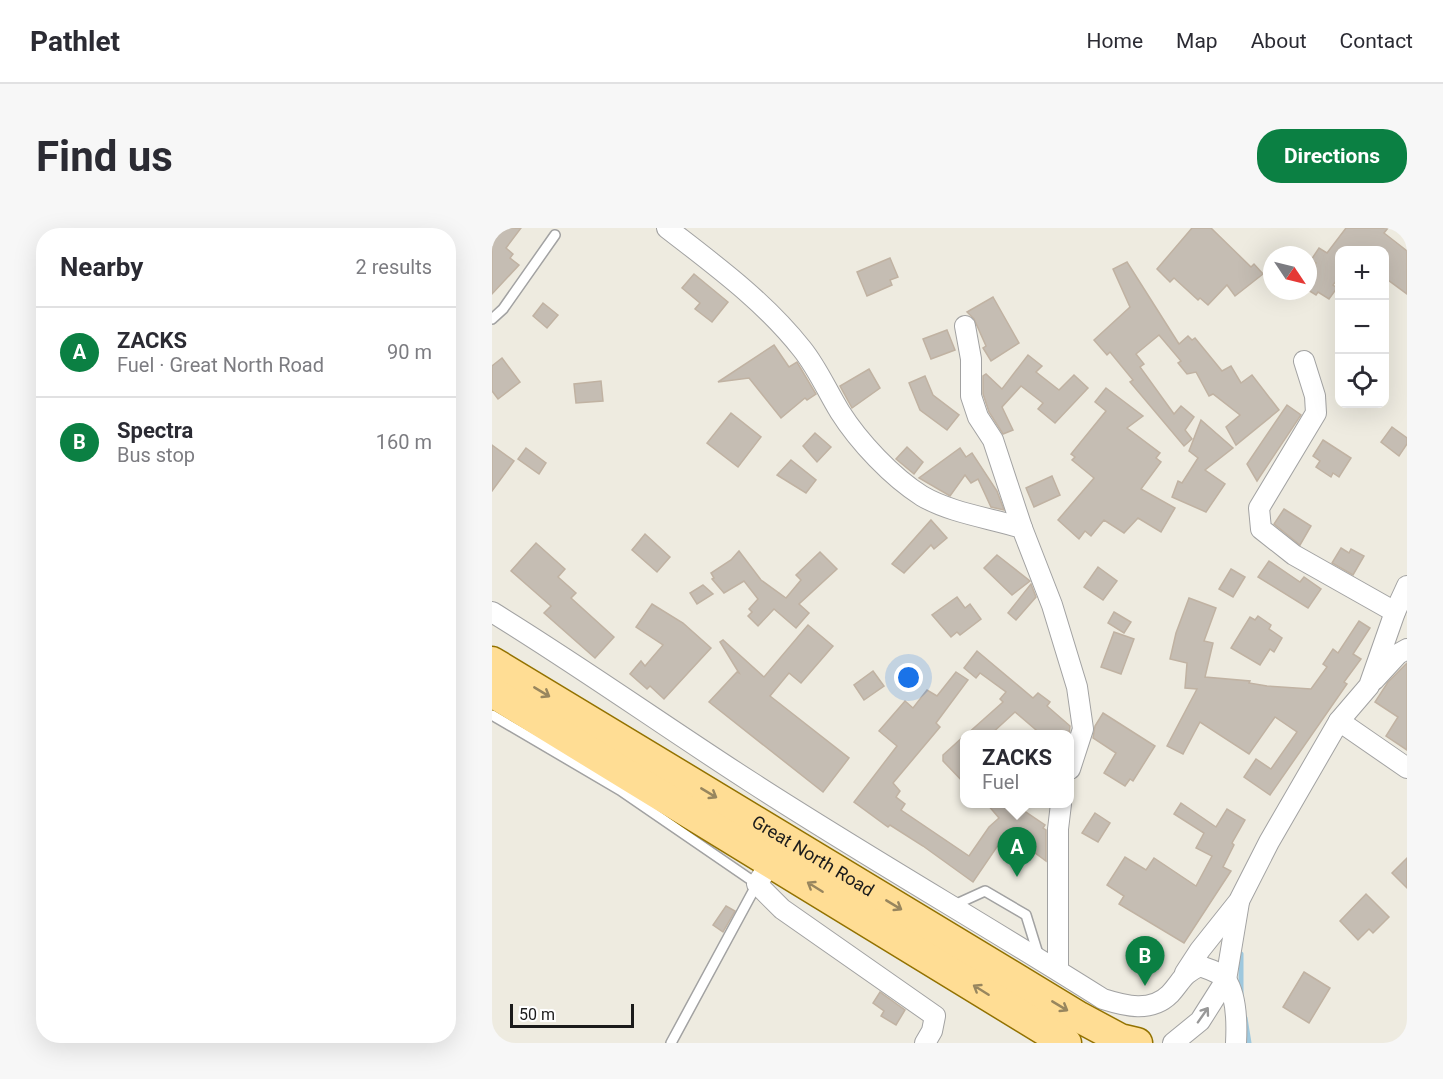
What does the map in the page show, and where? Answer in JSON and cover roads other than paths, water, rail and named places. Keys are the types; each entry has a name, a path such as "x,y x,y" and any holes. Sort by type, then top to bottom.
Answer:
{"main road":[{"name":"Great North Road","path":"492,662 1079,1017 1120,1039 1137,1043"},
{"name":"Great North Road","path":"492,692 765,873 1066,1043"}],"street":[{"path":"667,228 736,279 763,305 803,350 861,443 895,473 922,495 943,505 1022,528"},
{"path":"965,326 970,359 971,396 978,417 993,440 1022,528 1052,605 1077,687 1083,729 1074,757"},
{"path":"1304,361 1315,396 1316,413 1259,508 1261,529 1294,555 1395,612"},
{"path":"1369,686 1395,612 1407,586"},
{"path":"492,612 637,705 749,781 950,907 1103,999 1126,1006 1141,1007 1169,995 1200,950 1239,901 1269,843 1339,721 1398,654 1407,649"},
{"path":"1339,721 1407,768"},
{"path":"1058,970 1058,829 1061,808"},
{"path":"765,873 782,909 935,1016 932,1031 925,1043"},
{"path":"1173,1043 1200,1021 1226,980 1239,901"},
{"path":"1185,973 1200,966 1226,980 1234,1004 1236,1043"}],"lane":[{"path":"492,319 503,309 555,235"},
{"path":"492,715 765,873 671,1043"},
{"path":"950,907 986,891 1026,915 1039,959"}],"waterway":[{"path":"1241,954 1241,994"},
{"path":"1245,1018 1249,1043"}],"place":[{"name":"ZACKS","path":"1017,877"},
{"name":"Spectra","path":"1145,986"}]}
